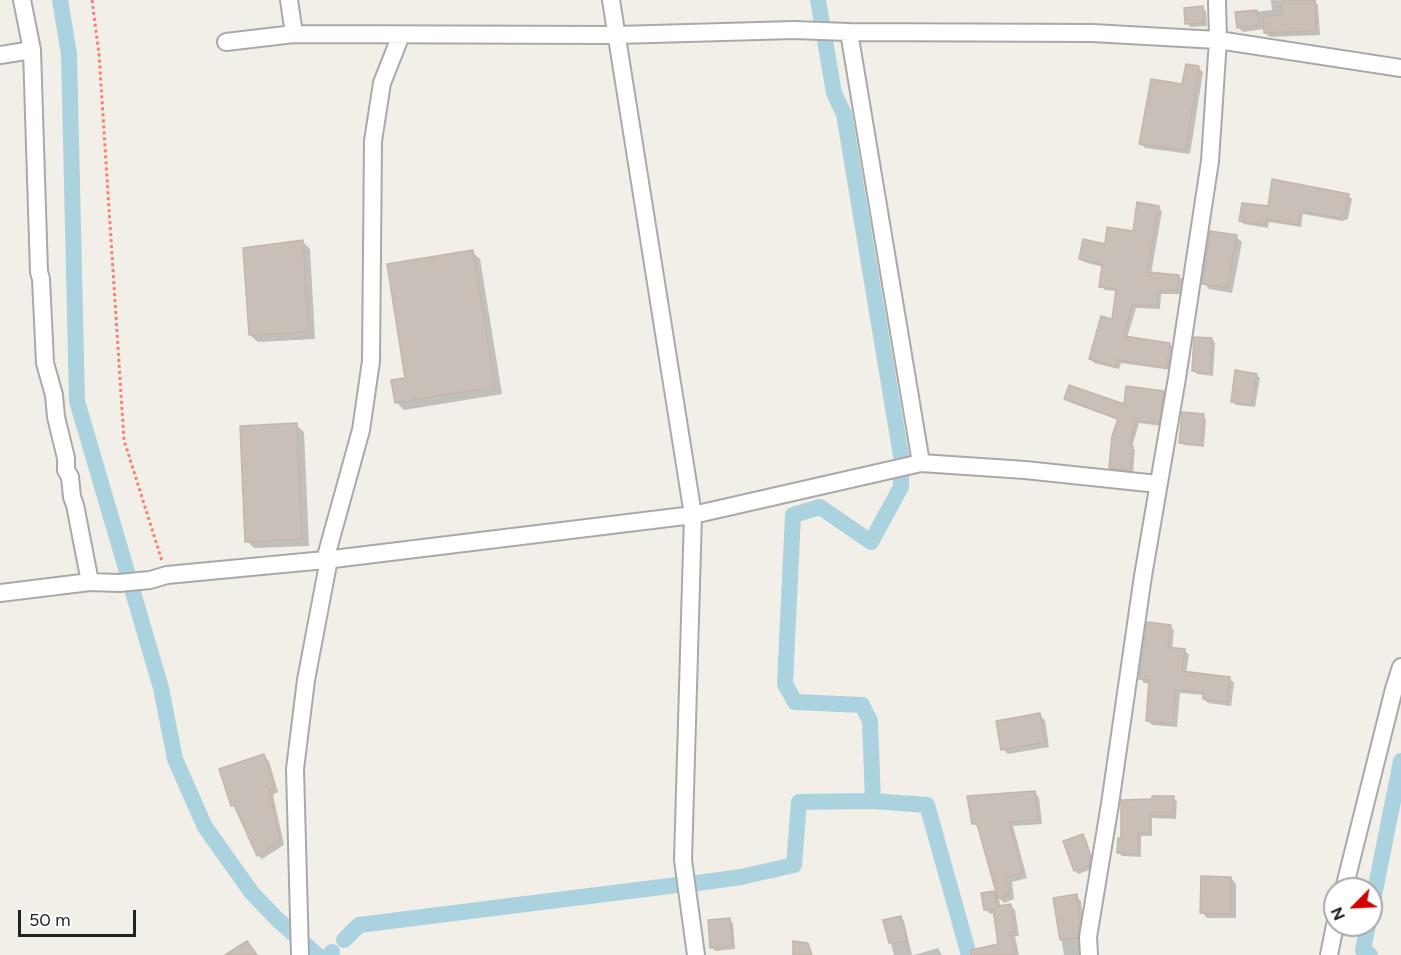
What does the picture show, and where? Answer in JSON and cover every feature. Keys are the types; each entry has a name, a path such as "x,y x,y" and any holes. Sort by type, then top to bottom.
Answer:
{"street":[{"path":"22,0 32,50 39,272 45,363 54,395 56,417 66,458 66,470 90,582"},
{"path":"289,0 294,34"},
{"path":"611,0 693,515 683,860 696,955"},
{"path":"1089,955 1088,938 1110,804 1139,598 1177,378 1210,161 1218,40 1217,0"},
{"path":"226,42 294,34 617,35 794,30 1092,33 1218,40 1401,68"},
{"path":"843,31 921,464"},
{"path":"300,955 295,769 306,680 327,560 361,430 371,361 374,141 382,83 400,35"},
{"path":"0,55 32,50"},
{"path":"0,593 90,582 118,583 150,580 167,575 327,560 693,515 921,464 1025,470 1158,484"},
{"path":"1347,877 1401,667"},
{"path":"1329,955 1333,937"}],"path":[{"path":"92,0 99,54 124,440 167,575"}],"building":[{"path":"1282,0 1315,0 1316,31 1264,33 1263,16 1282,15"},
{"path":"1203,6 1204,23 1185,24 1184,8"},
{"path":"1257,10 1259,25 1237,28 1235,12"},
{"path":"1186,64 1199,66 1186,150 1139,144 1151,79 1182,84"},
{"path":"1272,179 1349,194 1345,215 1338,218 1300,211 1298,225 1266,219 1265,225 1239,221 1242,203 1268,206"},
{"path":"1137,202 1159,206 1147,272 1179,275 1177,290 1158,291 1157,306 1132,305 1124,336 1170,343 1167,368 1117,360 1116,367 1089,359 1101,316 1112,319 1116,289 1099,287 1102,265 1079,259 1083,239 1105,244 1107,227 1133,231"},
{"path":"1210,231 1237,235 1227,288 1202,284"},
{"path":"303,240 309,332 249,335 243,248"},
{"path":"473,250 495,387 395,403 391,380 405,378 387,264"},
{"path":"1194,337 1212,338 1210,374 1192,371"},
{"path":"1235,370 1257,374 1252,405 1231,402"},
{"path":"1069,385 1124,404 1126,386 1164,391 1159,423 1136,421 1129,445 1133,446 1130,470 1109,468 1112,436 1118,419 1064,399"},
{"path":"1182,412 1204,414 1201,445 1179,443"},
{"path":"297,423 302,539 245,542 240,426"},
{"path":"1147,622 1171,625 1168,647 1185,649 1182,671 1230,677 1227,702 1203,699 1203,692 1176,690 1173,724 1146,721 1149,680 1139,679"},
{"path":"1040,713 1045,742 1001,750 996,721"},
{"path":"264,754 275,787 269,790 280,840 257,856 234,805 231,806 219,769"},
{"path":"1035,791 1038,820 1009,822 1023,873 1007,878 1010,894 998,899 977,824 972,824 967,796"},
{"path":"1152,796 1174,796 1173,816 1149,816 1150,833 1138,833 1138,854 1117,853 1118,838 1121,838 1121,800 1152,799"},
{"path":"1083,834 1091,857 1089,866 1074,871 1063,841"},
{"path":"1201,876 1231,877 1231,914 1200,913"},
{"path":"994,891 998,906 1011,904 1015,932 1011,932 1016,955 971,955 971,950 998,944 993,909 984,910 981,893"},
{"path":"1077,894 1080,918 1078,938 1060,940 1053,898"},
{"path":"901,916 907,941 889,943 883,920"},
{"path":"730,918 733,946 710,948 708,920"},
{"path":"247,941 257,955 225,955"},
{"path":"793,941 808,943 812,955 793,955"}],"waterway":[{"path":"60,0 69,54 77,401 161,688 175,759 205,827 252,893 317,955"},
{"path":"818,0 834,93 844,114 901,456"},
{"path":"873,801 870,721 862,705 795,702 785,684 793,515 820,507 871,542 901,487 901,477"},
{"path":"1378,877 1401,761"},
{"path":"697,883 741,877 794,865 799,802 873,801 927,805 969,955"},
{"path":"344,940 359,925 677,885"},
{"path":"1366,937 1363,950 1370,955"},
{"path":"329,955 332,952"}]}
